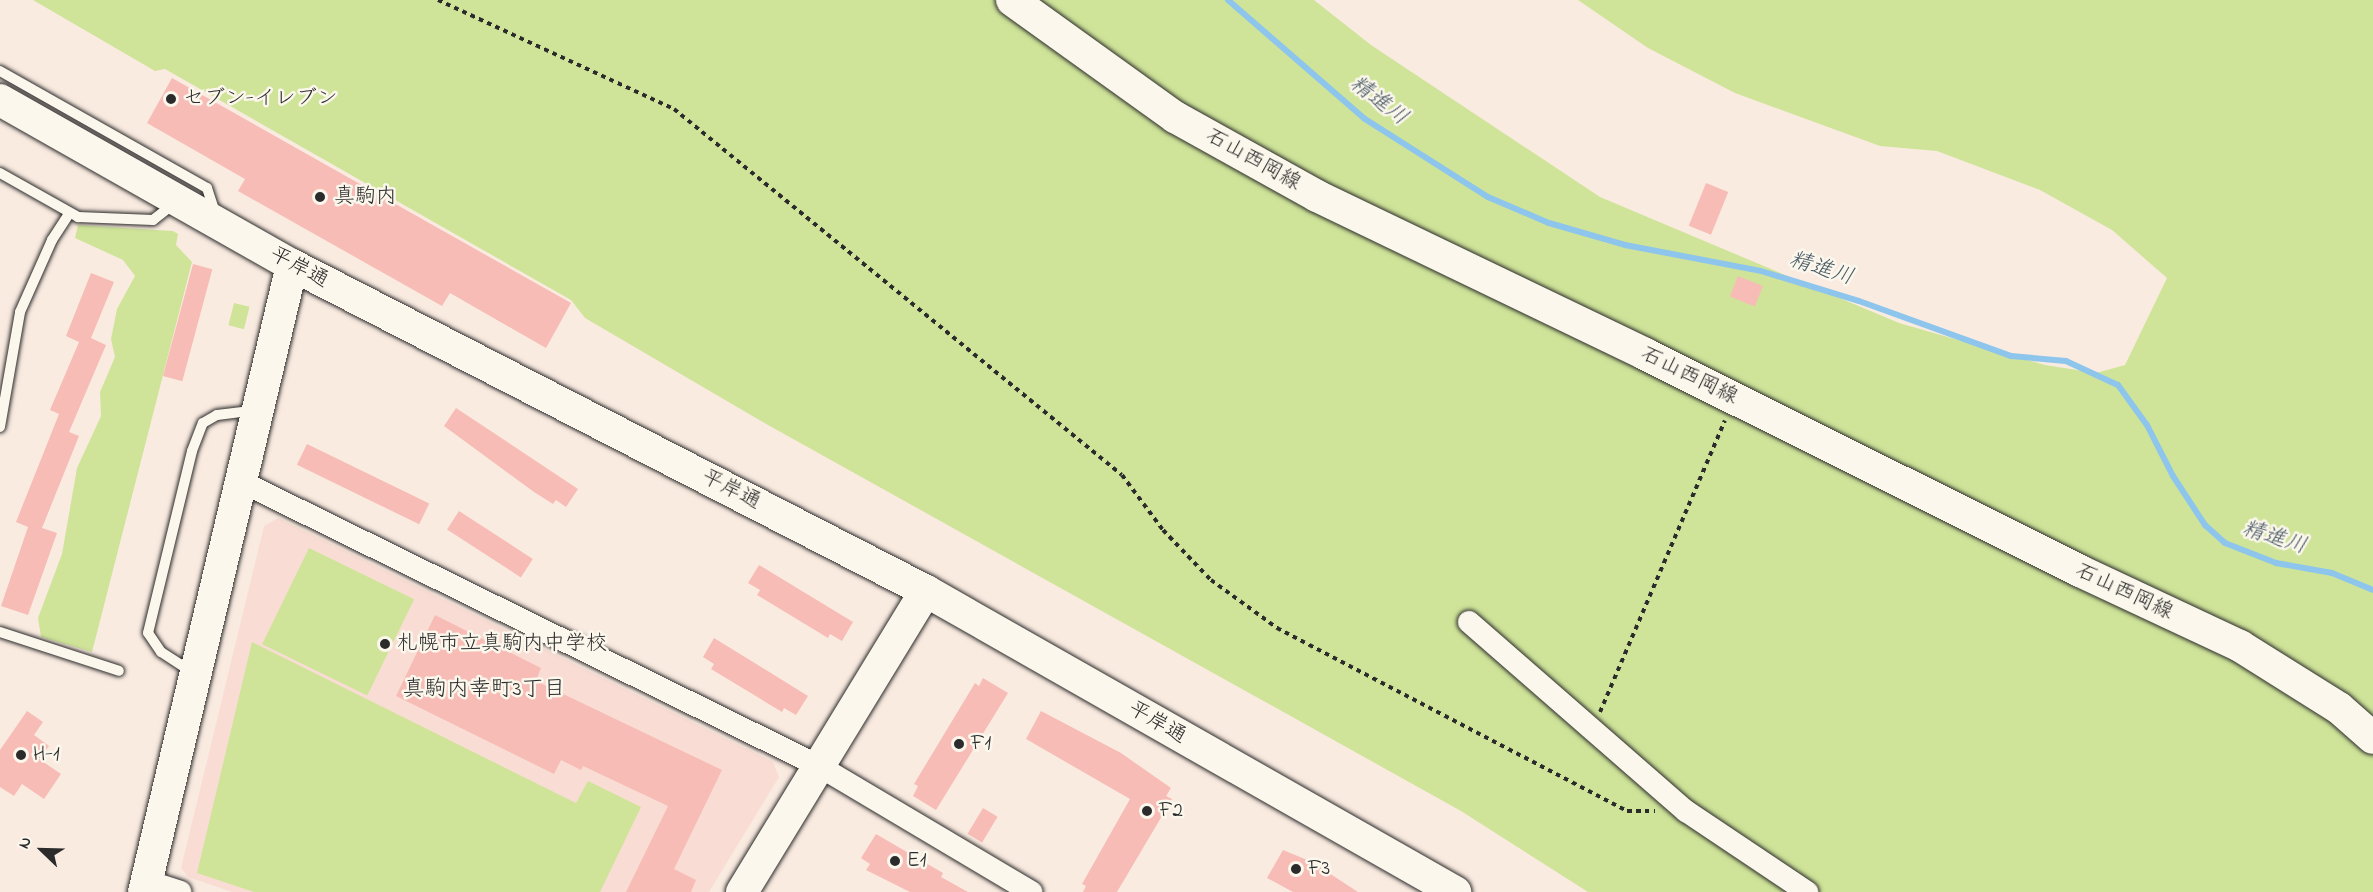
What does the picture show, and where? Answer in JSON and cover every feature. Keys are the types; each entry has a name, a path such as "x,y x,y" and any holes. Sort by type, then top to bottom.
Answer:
{"street":[{"name":"石山西岡線","path":"1012,0 1175,117 1317,196 1645,354 2080,572 2240,646 2339,708 2373,738"},
{"name":"平岸通","path":"0,100 292,265 926,591 1455,892"},
{"path":"180,892 145,886 292,265"},
{"path":"240,481 819,766 1031,892"},
{"path":"742,892 926,591"},
{"path":"1469,622 1686,811 1808,892"}],"lane":[{"path":"0,71 207,188 219,224"},
{"path":"0,172 69,214 153,220 177,200"},
{"path":"0,427 20,312 52,240 69,214"},
{"path":"195,674 161,652 148,633 196,434 203,423 217,415 257,410"},
{"path":"0,632 119,671"}],"path":[{"path":"438,0 674,109 1122,475 1163,530 1211,580 1277,628 1627,811 1686,811"},
{"path":"1593,729 1726,417"}],"shaded area":[{"name":"札幌市立真駒内中学校","path":"278,518 773,762 779,777 709,892 232,892 188,877 181,868 264,526"}],"green space":[{"path":"33,0 1314,0 1371,45 1600,197 1899,323 2045,365 2096,373 2125,365 2167,278 2112,230 2040,190 1937,151 1880,146 1735,93 1648,48 1578,0 2373,0 2373,892 1588,892 1461,811 768,425 585,318 571,300 165,69 155,71"},
{"path":"78,225 173,231 178,234 176,245 192,262 92,652 41,637 38,618 62,554 77,468 101,416 100,392 115,357 111,339 117,309 135,276 123,260 75,238"},
{"path":"234,303 250,307 244,329 228,325"},
{"path":"309,548 414,599 367,695 262,644"},
{"path":"252,642 576,803 588,781 641,807 600,892 254,892 197,873"}],"building":[{"path":"172,78 571,303 546,348 450,293 442,306 238,191 245,179 147,123"},
{"path":"1706,183 1728,192 1711,235 1689,226"},
{"path":"193,264 212,269 182,381 163,376"},
{"path":"91,273 114,282 91,338 106,345 69,432 79,436 42,528 57,533 28,615 1,606 28,527 16,522 59,414 50,410 79,342 66,336"},
{"path":"1738,276 1763,286 1755,307 1730,296"},
{"path":"456,408 578,489 566,507 556,500 553,504 534,492 444,426"},
{"path":"307,444 429,504 419,524 297,465"},
{"path":"459,511 533,559 521,577 447,529"},
{"path":"759,565 853,622 842,641 830,634 828,638 757,595 760,590 748,583"},
{"path":"435,615 541,668 536,681 722,770 674,869 696,880 691,892 626,892 668,806 583,766 581,770 561,760 554,774 396,696"},
{"path":"714,638 808,696 796,715 784,708 782,712 711,669 714,664 703,657"},
{"name":"F1","path":"983,678 1008,693 936,810 913,796 918,786 914,784 975,683 979,686"},
{"name":"H-1","path":"27,711 43,722 34,735 49,746 39,759 61,774 44,799 22,784 14,796 0,787 0,750"},
{"name":"F2","path":"1041,711 1121,753 1171,788 1166,796 1172,799 1117,892 1083,892 1086,886 1082,884 1130,799 1026,739"},
{"path":"983,808 998,817 982,842 968,834"},
{"name":"E1","path":"876,834 943,873 941,877 968,892 910,892 866,870 870,864 861,858"},
{"name":"F3","path":"1283,850 1312,862 1358,892 1293,892 1267,878"}],"waterway":[{"name":"精進川","path":"1228,0 1365,119 1488,197 1549,223 1625,245 1761,271 1859,301 2011,356 2066,361 2118,385 2147,425 2173,476 2205,525 2225,543 2276,563 2332,573 2373,590"}],"place":[{"name":"セブン-イレブン","path":"171,99"},
{"name":"真駒内","path":"320,197"},
{"name":"札幌市立真駒内中学校","path":"385,644"},
{"name":"F1","path":"959,744"},
{"name":"H-1","path":"21,755"},
{"name":"F2","path":"1147,811"},
{"name":"E1","path":"895,861"},
{"name":"F3","path":"1296,869"}],"district":[{"name":"真駒内幸町3丁目","path":"484,691"}]}
